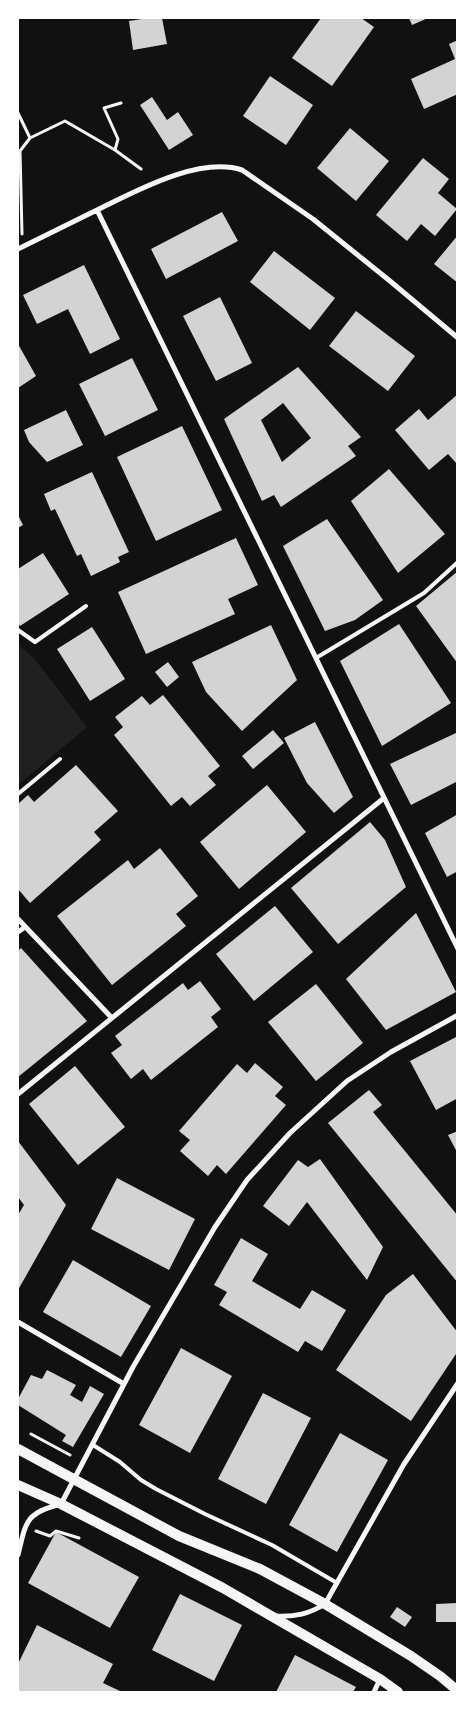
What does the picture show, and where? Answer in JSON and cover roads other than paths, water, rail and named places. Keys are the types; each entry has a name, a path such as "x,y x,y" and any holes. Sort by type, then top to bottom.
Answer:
{"main road":[{"path":"18,1449 180,1536 260,1569 326,1604 381,1636 440,1676 458,1692"},
{"path":"18,1485 61,1504 223,1588 268,1616 380,1679 398,1692"}],"street":[{"path":"20,248 139,190 170,177 218,166 230,166 242,170 313,219 458,338"},
{"path":"97,210 458,949"},
{"path":"18,1094 384,798"},
{"path":"18,919 111,1017"},
{"path":"18,932 25,926"},
{"path":"18,1555 25,1527 30,1518 42,1510 61,1504 124,1384 215,1227 247,1180 290,1133 348,1081 391,1052 458,1015"},
{"path":"18,1322 124,1384"},
{"path":"268,1616 301,1615 326,1604 404,1464 458,1383"},
{"path":"374,1692 380,1679"}],"lane":[{"path":"316,658 424,593 458,562"},
{"path":"18,630 35,642 86,606"},
{"path":"18,794 60,759"},
{"path":"93,1445 120,1462 141,1480 156,1489 272,1545 337,1583"},
{"path":"440,1676 451,1692"}]}
